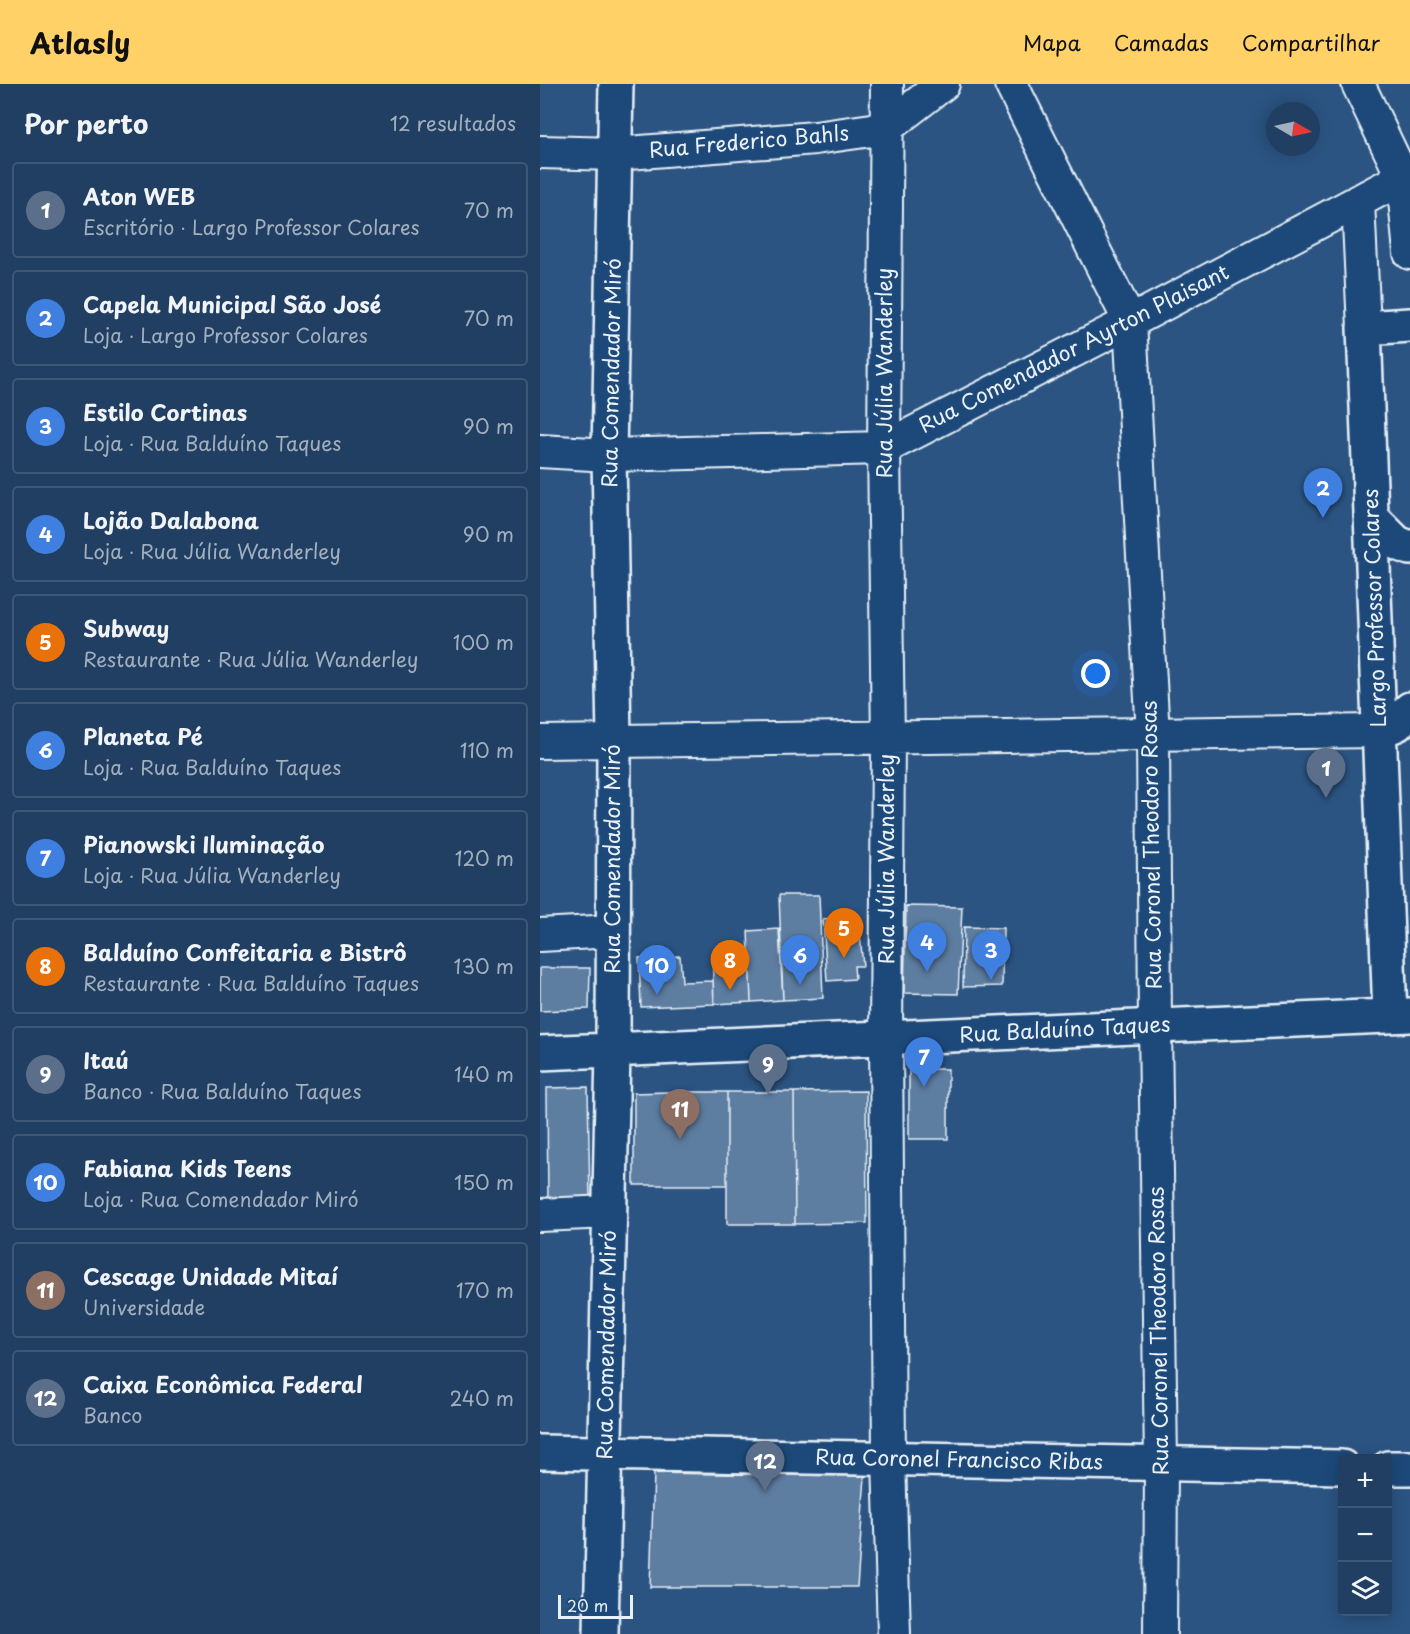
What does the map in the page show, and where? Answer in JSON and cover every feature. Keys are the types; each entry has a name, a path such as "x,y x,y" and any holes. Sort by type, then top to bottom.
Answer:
{"main road":[{"name":"Rua Comendador Miró","path":"601,1634 613,1050 614,740 609,455 616,84"},
{"path":"1364,328 1410,325"},
{"name":"Largo Professor Colares","path":"1364,328 1379,731 1400,1015"},
{"path":"1371,517 1396,543 1410,548"},
{"path":"1379,731 1397,724 1410,709"},
{"name":"Rua Balduíno Taques","path":"540,1053 1400,1015"},
{"name":"Rua Coronel Francisco Ribas","path":"540,1452 1338,1467"},
{"path":"1392,1468 1410,1468"}],"street":[{"name":"Rua Júlia Wanderley","path":"888,84 884,448 888,739 886,1038 894,1634"},
{"name":"Rua Frederico Bahls","path":"540,152 616,154 816,138 886,128 943,84"},
{"name":"Rua Coronel Theodoro Rosas","path":"1011,84 1130,322 1153,735 1161,1464 1160,1634"},
{"path":"1358,84 1406,176 1410,253"},
{"name":"Rua Comendador Ayrton Plaisant","path":"540,451 609,455 884,448 1130,322 1406,176"},
{"name":"Largo Professor Colares","path":"1358,201 1364,328"},
{"path":"540,742 1379,731"},
{"path":"540,935 613,931"},
{"path":"540,1215 610,1212"}],"building":[{"path":"779,895 819,895 823,998 783,1000"},
{"path":"906,906 962,907 958,994 904,993"},
{"path":"849,917 850,935 860,934 863,966 854,966 855,979 827,981 823,919"},
{"path":"964,927 1003,928 1002,986 963,987"},
{"path":"779,929 783,1000 751,1002 748,931"},
{"path":"749,950 751,1002 714,1004 712,953"},
{"path":"680,956 682,982 713,981 714,1004 641,1007 639,958"},
{"path":"540,968 590,968 589,1009 540,1011"},
{"path":"909,1069 948,1069 948,1139 909,1139"},
{"path":"588,1087 590,1203 548,1204 547,1088"},
{"path":"866,1091 867,1223 795,1224 794,1092"},
{"path":"727,1092 727,1185 634,1185 634,1093"},
{"path":"727,1092 794,1092 795,1224 727,1224"},
{"path":"654,1473 865,1476 857,1587 650,1587"}],"place":[{"name":"Capela Municipal São José","path":"1323,518"},
{"name":"Aton WEB","path":"1326,798"},
{"name":"Subway","path":"844,958"},
{"name":"Lojão Dalabona","path":"927,972"},
{"name":"Estilo Cortinas","path":"991,980"},
{"name":"Planeta Pé","path":"800,985"},
{"name":"Balduíno Confeitaria e Bistrô","path":"730,990"},
{"name":"Fabiana Kids Teens","path":"657,995"},
{"name":"Pianowski Iluminação","path":"924,1087"},
{"name":"Itaú","path":"768,1094"},
{"name":"Cescage Unidade Mitaí","path":"680,1139"},
{"name":"Caixa Econômica Federal","path":"765,1491"}]}
